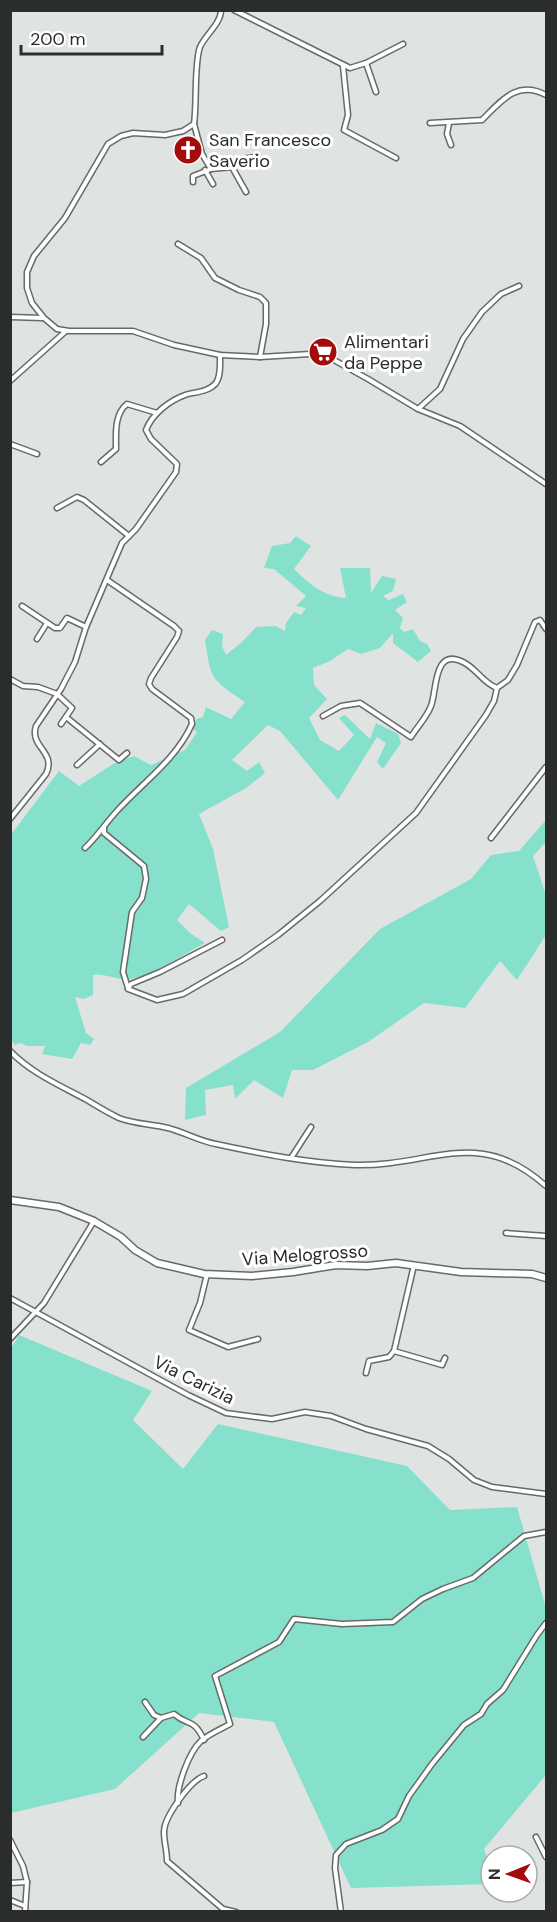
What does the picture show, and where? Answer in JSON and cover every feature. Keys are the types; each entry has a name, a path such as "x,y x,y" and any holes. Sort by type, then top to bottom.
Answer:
{"street":[{"path":"211,169 202,154 194,124 198,51 221,16 221,10"},
{"path":"234,10 350,68 366,63 403,44"},
{"path":"366,63 376,92"},
{"path":"343,66 348,115 344,130 396,158"},
{"path":"430,123 482,120 502,100 519,89 546,95"},
{"path":"449,123 447,134 451,145"},
{"path":"194,124 183,131 165,135 133,133 121,136 108,144 65,218 34,256 27,272 27,288 33,303 44,318 57,328 67,331 134,331 174,345 220,355 260,357 310,354 325,356 418,409 460,426 546,484"},
{"path":"232,167 235,160 256,157 265,161"},
{"path":"193,182 193,176 205,170 232,167"},
{"path":"232,167 246,192"},
{"path":"205,170 213,184"},
{"path":"178,244 201,258 215,278 260,297 266,303 266,324 260,357"},
{"path":"418,409 440,389 463,339 482,312 501,294 519,286"},
{"path":"10,317 44,318"},
{"path":"10,381 67,331"},
{"path":"10,819 50,767 49,760 35,740 33,732 75,662 86,627 122,543 166,489 176,472 177,464 150,439 146,430 167,405 184,396 210,388 216,382 220,355"},
{"path":"101,462 116,449 117,422 122,407 127,404 158,413"},
{"path":"10,444 37,454"},
{"path":"57,508 77,497 84,500 129,536"},
{"path":"85,848 129,798 176,752 192,723 190,718 152,689 150,684 151,678 179,631 107,580"},
{"path":"22,606 47,623 60,628 68,618 86,627"},
{"path":"128,989 157,1000 183,994 242,960 304,915 416,813 486,715 494,700 496,688 508,680 517,666 535,622 540,620 546,629"},
{"path":"37,639 47,623"},
{"path":"323,716 341,706 360,703 411,737 430,708 438,670 443,663 451,660 462,661 496,688"},
{"path":"10,679 23,686 38,687 57,694 72,708 61,724"},
{"path":"66,717 119,760 128,753"},
{"path":"77,765 100,744"},
{"path":"491,838 546,767"},
{"path":"104,827 104,833 144,866 146,879 142,898 132,912 123,972 128,989"},
{"path":"128,989 131,984 160,972 222,940"},
{"path":"10,1051 19,1060 54,1083 120,1118 170,1128 214,1144 304,1162 357,1165 388,1163 450,1153 493,1155 511,1161 546,1186"},
{"path":"291,1158 311,1127"},
{"name":"Via Melogrosso","path":"10,1200 59,1207 94,1221 157,1263 207,1274 252,1276 336,1265 367,1266 396,1263 461,1272 532,1274 546,1278"},
{"path":"10,1339 37,1312 62,1277 94,1221"},
{"path":"506,1233 546,1236"},
{"path":"366,1373 369,1360 389,1358 394,1351 414,1265"},
{"path":"207,1274 201,1303 189,1330 228,1347 258,1339"},
{"name":"Via Carizia","path":"10,1298 188,1395 226,1413 272,1419 305,1412 331,1416 366,1429 428,1446 474,1480 492,1487 546,1494"},
{"path":"394,1351 442,1365 446,1358"},
{"path":"178,1803 177,1796 182,1776 200,1742 230,1724 215,1676 279,1642 294,1619 342,1624 393,1622 422,1599 473,1578 524,1536 546,1533"},
{"path":"341,1911 335,1868 336,1855 346,1844 382,1830 398,1819 409,1796 432,1764 464,1725 481,1714 487,1704 503,1690 546,1623"},
{"path":"145,1702 154,1715 161,1718"},
{"path":"143,1737 161,1718 174,1714 182,1721 192,1722 199,1728 204,1740"},
{"path":"204,1776 196,1778 167,1821 164,1830 167,1861 223,1909 236,1911"},
{"path":"536,1837 546,1857"},
{"path":"10,1840 23,1866 27,1882 26,1909 10,1900"},
{"path":"10,1883 27,1882"}],"green space":[{"path":"296,536 311,546 294,569 324,592 346,598 340,568 370,568 371,593 382,576 396,579 393,591 383,596 389,600 403,594 407,602 395,610 403,618 400,628 404,632 413,629 420,641 427,644 431,651 418,662 393,643 393,633 380,648 361,654 348,649 330,661 313,668 314,685 327,699 309,718 320,740 339,751 354,735 339,718 345,715 370,739 376,723 398,734 401,743 383,769 377,762 386,743 377,737 338,800 280,731 268,725 232,760 247,771 259,762 265,773 246,788 199,814 213,849 229,927 221,931 189,904 177,920 205,943 139,977 126,979 93,975 93,995 84,999 75,997 86,1033 94,1039 90,1045 81,1043 72,1059 42,1054 45,1046 27,1046 20,1043 15,1045 11,1039 10,836 59,771 79,786 113,764 134,756 151,765 185,750 197,732 193,729 196,719 203,717 206,707 231,719 245,702 214,677 205,640 212,630 223,634 222,646 226,655 256,627 276,626 285,631 286,623 294,612 301,615 306,608 296,606 306,596 274,569 264,568 272,546 290,543"},
{"path":"546,820 546,842 533,856 546,893 546,935 517,980 500,961 465,1008 424,1003 368,1042 313,1070 292,1070 283,1098 254,1080 235,1099 233,1085 205,1090 206,1115 185,1120 186,1088 280,1032 380,929 471,879 491,855 519,851"},
{"path":"19,1335 152,1391 133,1420 183,1469 218,1424 407,1466 450,1510 517,1507 546,1608 546,1775 488,1844 479,1844 479,1884 351,1888 274,1722 199,1713 115,1789 11,1813 10,1350"}],"place":[{"name":"San Francesco Saverio","path":"188,150"},
{"name":"Alimentari da Peppe","path":"323,352"}]}
